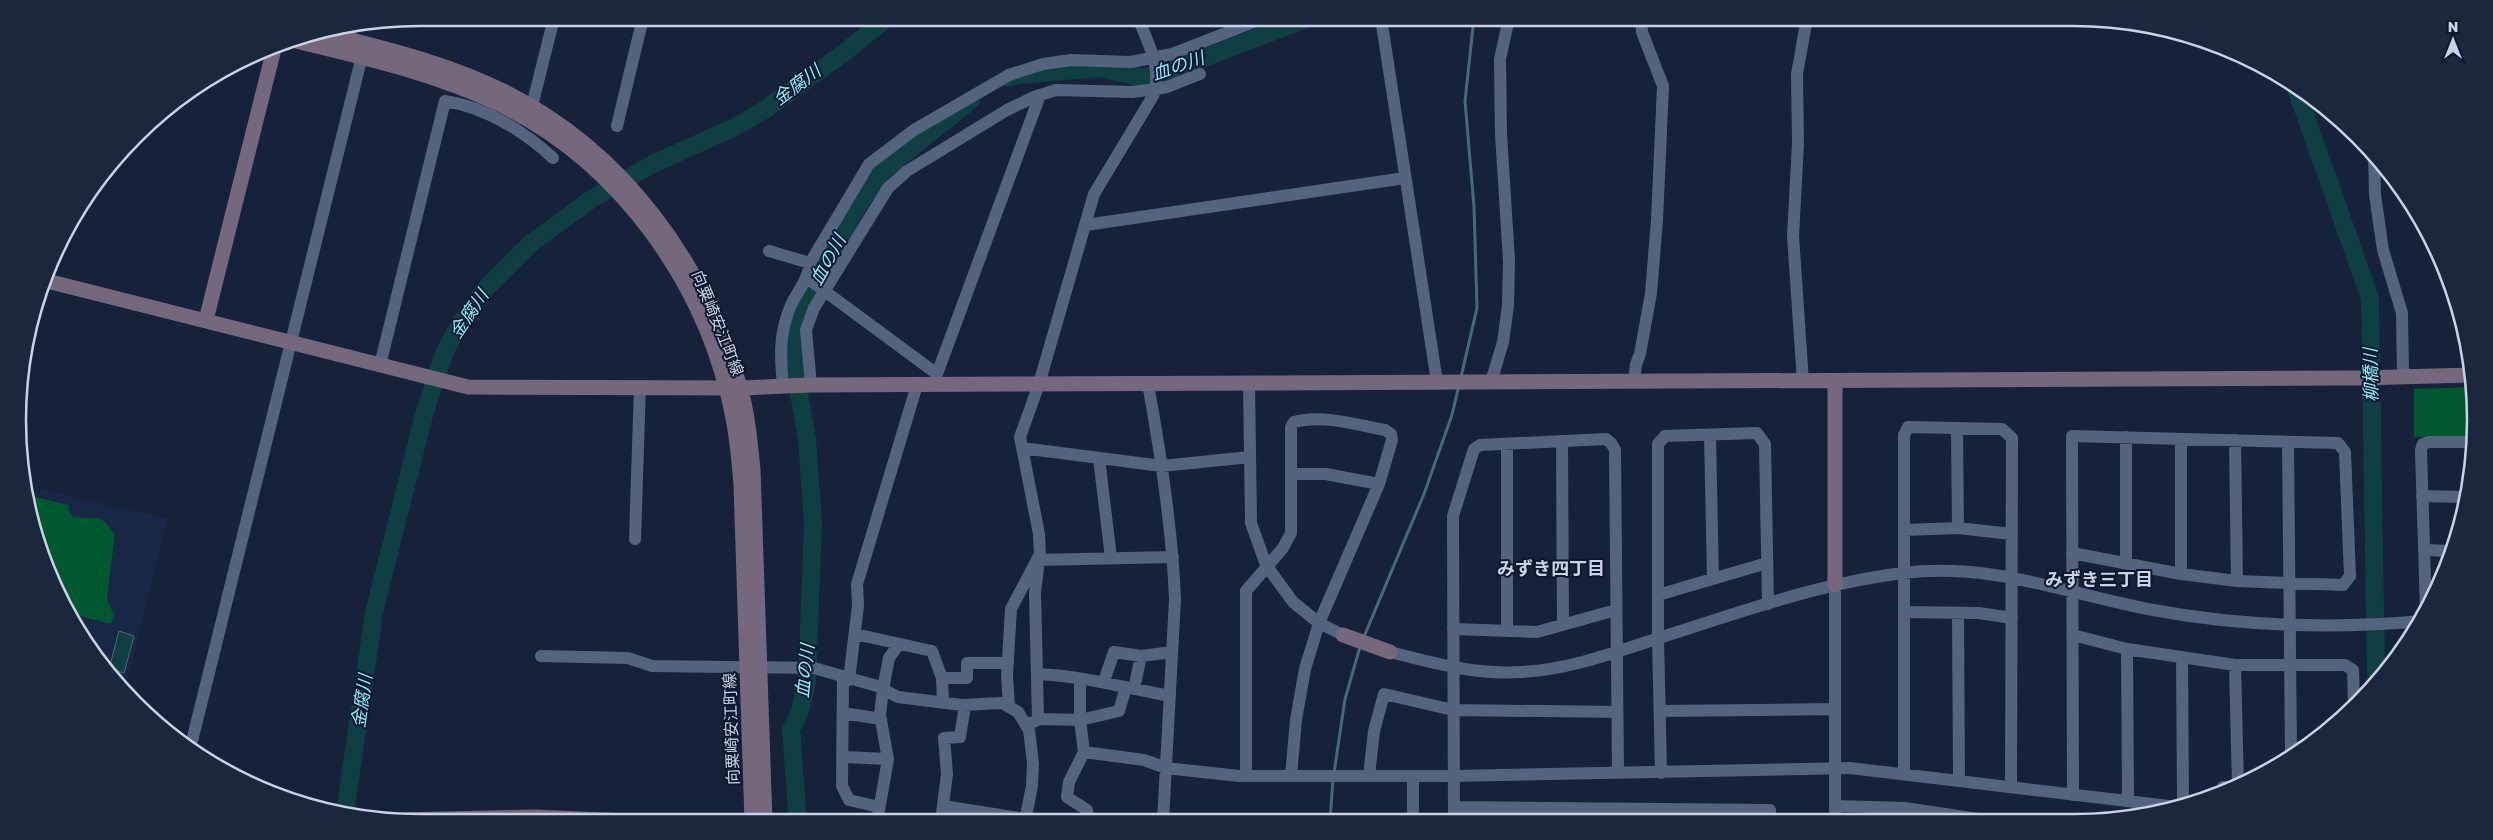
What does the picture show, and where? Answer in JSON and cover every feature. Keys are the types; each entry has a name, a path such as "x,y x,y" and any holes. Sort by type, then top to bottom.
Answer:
{"street":[{"path":"524,135 552,26"},
{"path":"617,126 641,26"},
{"path":"1008,707 1011,609 1040,554 1020,437 1039,384 1094,194 1157,87 1155,61 1141,26"},
{"path":"784,386 780,355 781,332 792,304 808,278 810,263 869,164 914,130 1010,75 1043,64 1071,60 1155,61 1244,26"},
{"path":"1382,26 1406,178 1443,382"},
{"path":"1491,382 1503,342 1508,306 1509,261 1501,134 1500,59 1507,26"},
{"path":"1634,382 1651,293 1657,220 1663,86 1642,32 1642,26"},
{"path":"1803,381 1793,236 1798,144 1797,74 1806,26"},
{"name":"向粟崎安江町線","path":"334,36 431,63 561,126 614,169 644,200 676,256 713,312 733,388 749,427 753,469 754,667 752,814"},
{"name":"向粟崎安江町線","path":"306,43 362,56 505,100"},
{"path":"206,320 273,55"},
{"path":"192,741 362,56"},
{"path":"811,385 806,330 814,308 888,188 906,171 1006,110 1056,90 1132,92 1167,87 1200,74"},
{"path":"935,380 1040,96"},
{"path":"380,365 446,101 461,103 503,121 553,158"},
{"path":"2374,167 2375,195 2383,250 2402,313 2396,377"},
{"path":"1086,225 1406,178"},
{"path":"769,251 810,263"},
{"path":"808,278 826,290 935,380"},
{"path":"51,282 468,387 640,386 733,388 811,385 917,385 935,380 1039,384 1148,384 2359,378 2464,375"},
{"path":"1835,381 1835,814"},
{"path":"1248,383 1251,524 1266,566 1292,602 1319,623 1343,635 1390,652 1453,668 1519,673 1568,666 1835,585 1904,573 1958,570 2012,576 2153,610 2290,624 2362,624 2411,621"},
{"path":"1148,384 1162,466 1173,557 1175,599 1163,814"},
{"path":"879,808 849,800 842,786 843,713 846,679 858,606 857,584 917,385"},
{"path":"636,539 640,386"},
{"path":"1246,775 1246,591 1282,548 1291,533 1291,426 1294,422 1302,419 1342,422 1390,434 1392,440 1379,484 1319,623 1304,669 1290,776"},
{"path":"1904,774 1904,434 1908,427 2002,429 2012,438 2011,787"},
{"path":"1957,428 1958,528"},
{"path":"1661,773 1658,638 1658,444 1665,436 1758,433 1762,438 1764,444 1768,604"},
{"path":"1710,434 1713,579"},
{"path":"2072,553 2181,574 2237,581 2343,585 2350,576 2345,452 2338,443 2072,436 2072,553 2072,591 2073,635 2073,795"},
{"path":"2126,437 2126,563"},
{"path":"1454,814 1453,516 1474,450 1480,445 1606,439 1615,450 1618,772"},
{"path":"2181,439 2181,574"},
{"path":"2235,440 2237,581"},
{"path":"1562,441 1563,625"},
{"path":"2288,442 2291,748"},
{"path":"2425,595 2421,450 2423,444 2429,442 2466,442"},
{"path":"1507,444 1507,631"},
{"path":"1022,448 1162,466 1250,457"},
{"path":"1099,458 1111,558"},
{"path":"1291,474 1326,474 1379,484"},
{"path":"2422,496 2459,497"},
{"path":"1904,530 1958,528 2012,534"},
{"path":"2424,550 2445,551"},
{"path":"1038,560 1173,557"},
{"path":"1027,814 1030,805 1033,763 1029,730 1032,723 1038,674 1035,650 1035,592 1038,560"},
{"path":"1658,595 1767,564"},
{"path":"1453,629 1537,632 1616,610"},
{"path":"1904,612 1958,613 2012,618"},
{"path":"1958,613 1959,781"},
{"path":"854,634 932,651 942,678 943,702"},
{"path":"2073,635 2127,648 2235,665 2345,665 2353,670 2354,695"},
{"path":"878,814 888,759 881,718 883,689 889,658 899,644"},
{"path":"2127,648 2128,801"},
{"path":"1104,681 1114,652 1141,656 1172,652"},
{"path":"541,656 628,658 652,666 806,668 883,689 898,697 964,705 1002,703 1032,723 1080,720 1119,710 1130,688 1141,656"},
{"path":"2182,657 2183,798"},
{"path":"942,678 967,678 967,663 1008,663"},
{"path":"2235,665 2238,777"},
{"name":"向粟崎安江町線","path":"754,667 764,814"},
{"path":"1038,674 1069,675 1170,696"},
{"path":"1080,678 1080,720 1084,752 1069,782 1067,797 1087,810 1087,814"},
{"path":"1369,776 1374,731 1384,694 1453,710 1617,712"},
{"path":"941,814 947,774 944,738 960,737 964,705"},
{"path":"1660,710 1835,709"},
{"path":"843,713 881,718"},
{"path":"1084,752 1144,760 1166,768 1246,775 1290,776 1454,776 1850,768 2156,804"},
{"path":"842,757 888,759"},
{"path":"1412,814 1413,776"},
{"path":"942,806 989,814"},
{"path":"1835,806 1905,808 1945,814"},
{"path":"1454,807 1520,814 1646,814"},
{"path":"1721,814 1770,810 1770,814"}],"shaded area":[{"path":"32,487 168,519 127,683 93,639 67,594 47,547"},
{"path":"119,631 134,636 124,673 117,671 111,663"}],"green space":[{"path":"2465,387 2466,436 2414,437 2414,389"},
{"path":"34,497 69,505 68,509 73,517 102,519 115,534 107,599 114,615 111,624 78,616 56,571 47,547"}],"waterway":[{"name":"金腐川","path":"346,806 374,613 425,411 444,353 460,324 487,287 530,244 593,198 653,164 735,127 766,109 845,52 877,26"},
{"name":"血の川","path":"1008,78 1017,75 1099,68 1143,78 1167,72 1287,26"},
{"path":"1461,377 1477,308 1474,207 1465,101 1473,26"},
{"name":"柳橋川","path":"2299,98 2370,298 2376,671"},
{"name":"血の川","path":"797,814 791,729 799,714 807,682 813,523 807,439 795,371 794,330 800,312 859,204 883,171 971,100"},
{"path":"1363,639 1424,494 1452,415 1459,385"},
{"path":"1334,773 1345,699 1360,647"},
{"path":"1330,814 1333,779"}],"district":[{"name":"みずき四丁目","path":"1551,569"},
{"name":"みずき三丁目","path":"2099,580"}]}
